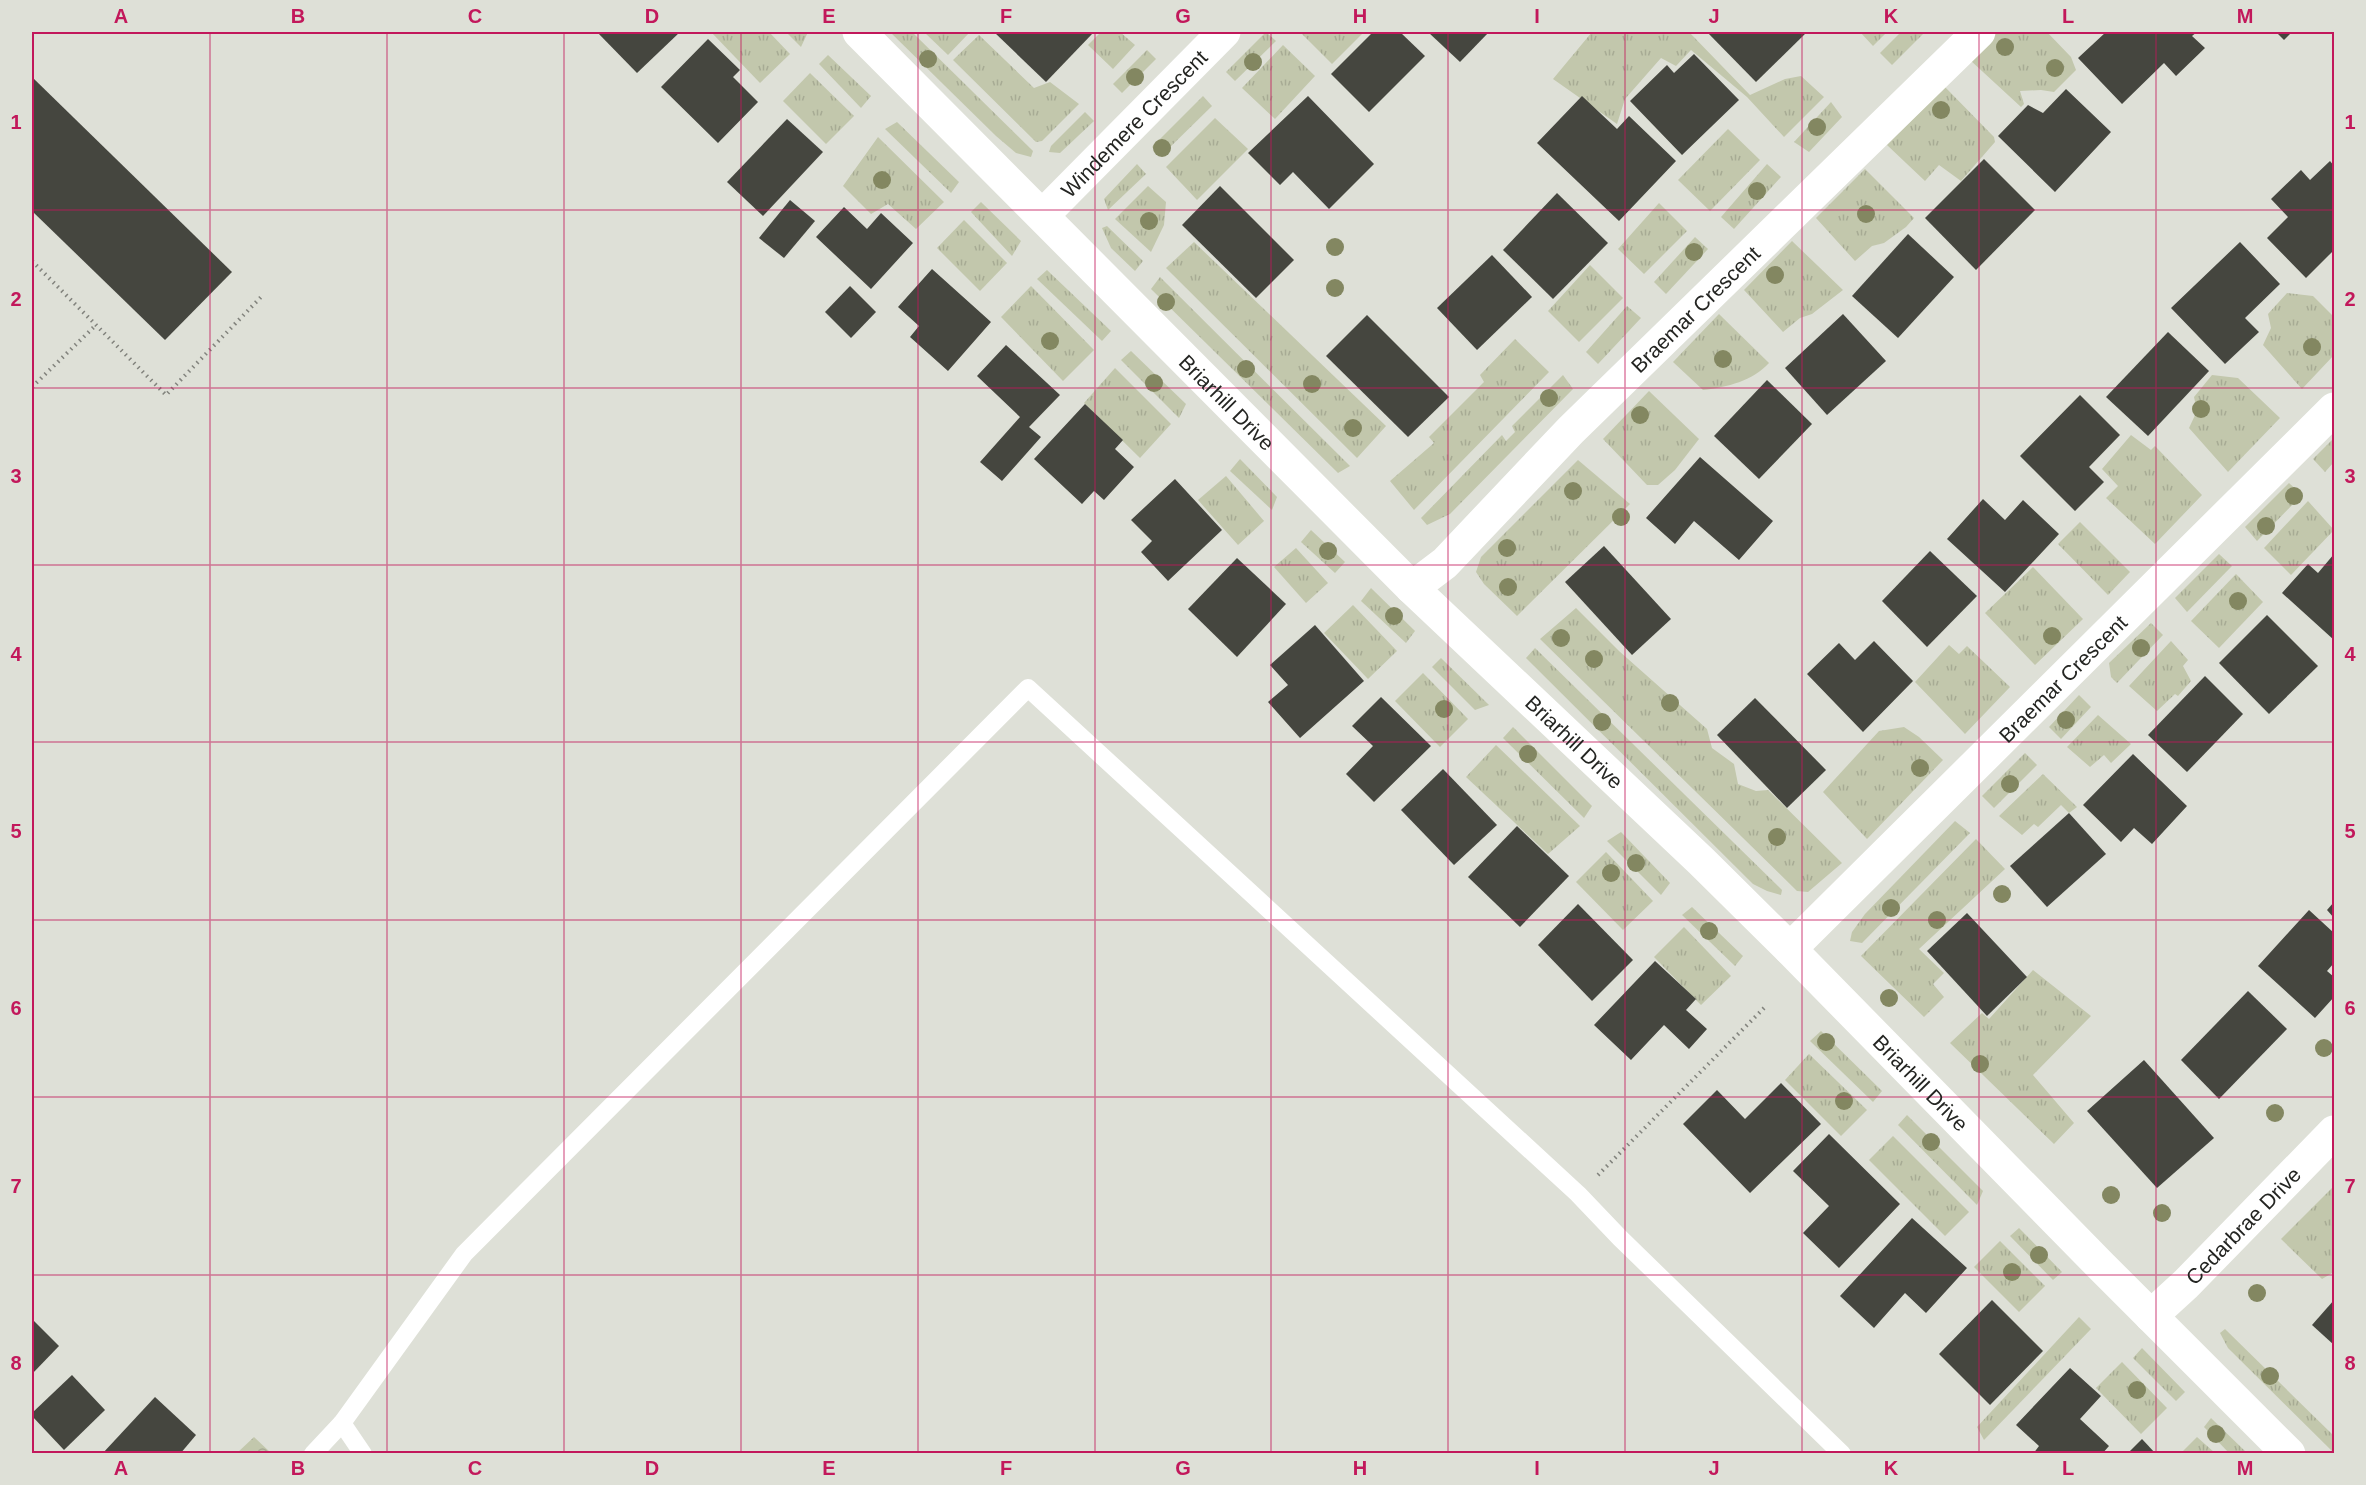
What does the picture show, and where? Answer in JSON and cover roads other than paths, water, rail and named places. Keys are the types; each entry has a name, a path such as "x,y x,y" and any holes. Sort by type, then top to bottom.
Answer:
{"street":[{"name":"Briarhill Drive","path":"859,32 1412,588 1693,853 1790,949 2289,1454"},
{"name":"Windemere Crescent","path":"1043,215 1224,32"},
{"name":"Braemar Crescent","path":"1412,588 1445,563 1571,430 1979,32"},
{"name":"Braemar Crescent","path":"1790,949 2334,409"},
{"name":"Cedarbrae Drive","path":"2151,1316 2186,1284 2334,1132"}],"lane":[{"path":"313,1454 342,1423 464,1254 1028,688 1578,1194 1620,1238 1842,1454"},
{"path":"342,1423 363,1454"}]}
